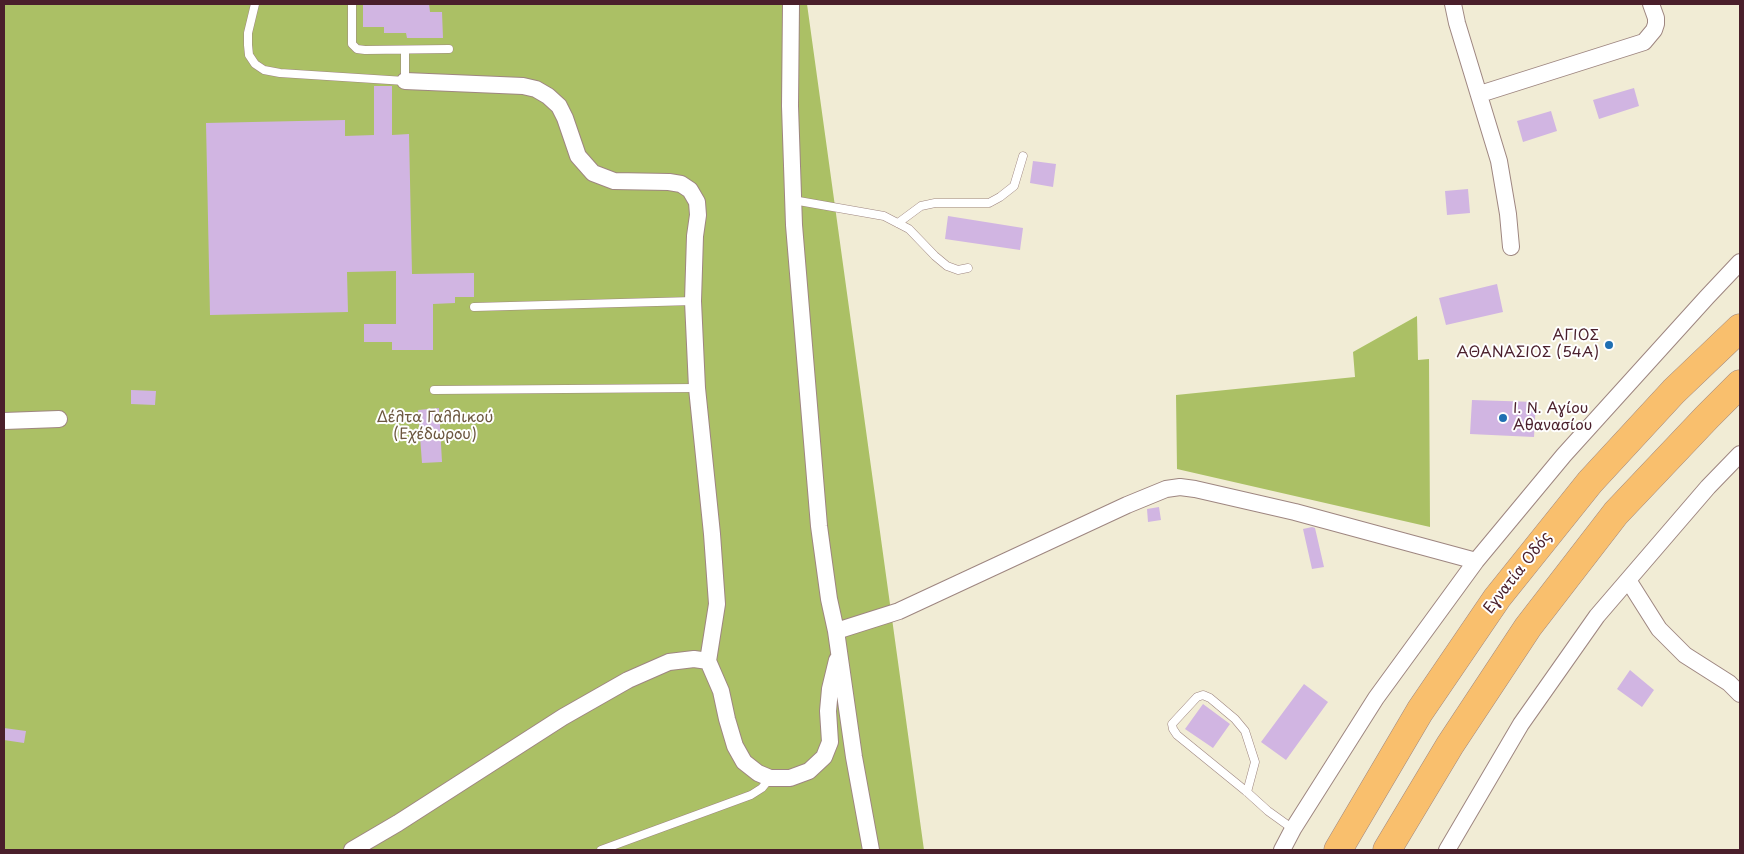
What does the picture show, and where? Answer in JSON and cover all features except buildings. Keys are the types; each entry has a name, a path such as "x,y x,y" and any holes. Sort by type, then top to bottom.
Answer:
{"highway":[{"name":"Εγνατία Οδός","path":"1338,850 1420,711 1497,598 1590,482 1674,392 1740,328"},
{"path":"1388,850 1450,744 1528,627 1616,513 1740,384"}],"street":[{"path":"790,4 790,106 793,200 818,526 836,631 854,757 871,850"},
{"path":"1453,4 1457,23 1499,161 1508,214 1511,247"},
{"path":"1480,94 1644,42 1654,30 1656,24 1651,4"},
{"path":"405,81 536,88 559,106 578,156 593,173 614,181 681,184 690,190 697,202 698,215 695,236 693,301 697,388 717,604 708,661 721,691 735,746 744,762 758,773 770,778 790,778 809,771 824,757 830,742 828,711 830,688 839,652"},
{"path":"1282,850 1293,829 1376,698 1476,561 1564,455 1740,262"},
{"path":"4,420 59,419"},
{"path":"1446,850 1521,724 1597,616 1708,487 1740,454"},
{"path":"836,631 899,610 1128,505 1166,489 1180,487 1295,512 1476,561"},
{"path":"1628,580 1659,629 1685,655 1729,683 1740,694"},
{"path":"352,850 398,823 563,717 628,680 669,662 694,659 708,661"}],"lane":[{"path":"255,4 248,33 249,55 255,64 264,70 280,73 405,81 405,50"},
{"path":"352,4 352,44 357,49 448,49"},
{"path":"898,223 921,206 935,203 989,203 1014,186 1023,156"},
{"path":"793,200 884,216 909,229 947,266 958,270 968,268"},
{"path":"474,307 693,301"},
{"path":"434,390 697,388"},
{"path":"1247,792 1255,762 1245,731 1235,719 1210,698 1203,695 1197,697 1172,724 1177,735 1268,811 1293,829"},
{"path":"602,850 751,795 762,788 770,778"}],"green space":[{"name":"Δέλτα Γαλλικού (Εχέδωρου)","path":"4,4 807,4 924,850 4,850"},
{"path":"1417,316 1418,360 1429,359 1430,527 1177,469 1176,395 1355,377 1353,352"}],"place":[{"name":"ΑΓΙΟΣ ΑΘΑΝΑΣΙΟΣ (54Α)","path":"1609,345"},
{"name":"Ι. Ν. Αγίου Αθανασίου","path":"1503,418"}]}
